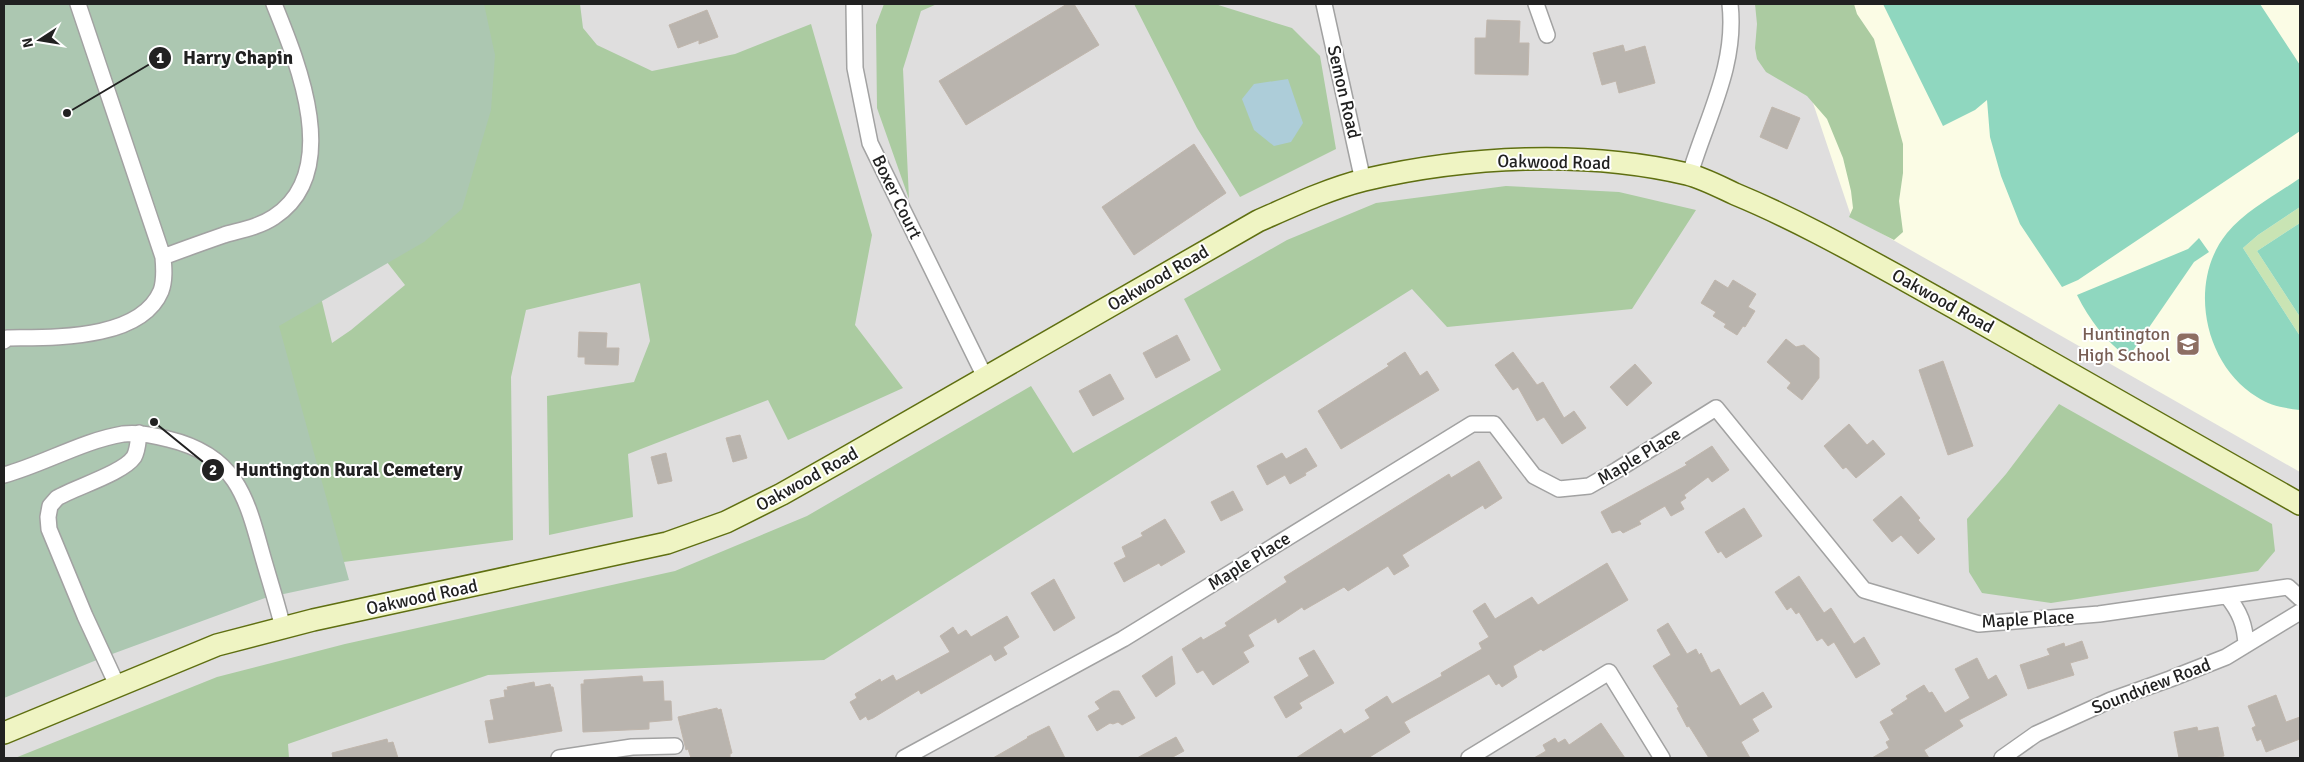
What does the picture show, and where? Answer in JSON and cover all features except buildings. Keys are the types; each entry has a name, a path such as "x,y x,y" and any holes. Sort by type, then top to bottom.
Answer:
{"main road":[{"name":"Oakwood Road","path":"4,733 216,645 282,628 667,543 726,522 782,494 1258,221 1304,200 1363,180 1440,167 1535,159 1616,162 1690,174 1784,215 1867,259 2300,504"}],"street":[{"path":"5,335 95,333 127,324 150,307 161,291 165,272 163,257 78,4"},
{"path":"163,257 261,224 289,205 305,180 311,143 309,120 296,66 274,4"},
{"name":"Boxer Court","path":"854,4 854,68 870,143 985,378"},
{"name":"Semon Road","path":"1324,4 1363,180"},
{"path":"1536,4 1547,35"},
{"path":"1690,174 1725,76 1731,46 1730,4"},
{"name":"Maple Place","path":"904,758 1123,639 1472,424 1494,424 1534,476 1559,489 1588,486 1618,470 1716,408 1864,590 1980,624 2100,614 2288,587 2300,598"},
{"path":"117,685 74,591 49,529 48,517 50,506 57,498 127,463 134,456 139,433"},
{"path":"4,475 109,437 139,433 177,441 210,456 230,473 240,487 251,514 282,628"},
{"path":"2227,596 2239,611 2245,629 2246,645"},
{"name":"Soundview Road","path":"2002,758 2036,734 2111,700 2226,657 2300,612"},
{"path":"1469,758 1609,672 1662,758"},
{"path":"559,758 632,748 676,746"}],"shaded area":[{"path":"4,4 2300,4 2300,758 4,758"},
{"path":"4,4 484,4 495,55 491,110 462,209 424,242 279,326 349,580 265,598 104,657 4,698"},
{"name":"Huntington High School","path":"1771,4 2300,4 2300,472 1851,216 1810,94"}],"green space":[{"path":"433,4 580,4 583,28 597,45 652,71 735,54 811,24 872,235 855,325 903,388 788,440 768,400 628,454 633,517 549,535 547,396 634,382 650,341 640,283 526,310 511,377 513,540 328,564 248,255 317,281 332,343 351,330 405,285 372,243"},
{"path":"884,4 937,4 921,11 903,69 909,199 877,108 876,25"},
{"path":"1134,4 1215,4 1292,28 1320,56 1336,149 1240,197 1197,128"},
{"path":"1755,4 1854,4 1857,14 1874,39 1903,144 1903,173 1899,201 1903,232 1894,240 1849,217 1853,208 1851,191 1843,158 1827,119 1807,96 1766,72 1757,59 1755,48 1757,24"},
{"path":"1883,4 2260,4 2300,65 2300,131 2078,280 2062,287 2020,224 2001,176 1990,137 1987,100 1975,110 1943,126"},
{"path":"2300,178 2300,207 2258,235 2243,248 2300,336 2300,410 2267,403 2239,383 2224,365 2214,344 2207,321 2205,298 2207,275 2215,253 2227,233 2252,210"},
{"path":"1506,186 1619,192 1696,210 1632,309 1447,327 1412,289 824,660 488,675 288,744 289,758 15,758 217,677 345,644 675,571 807,516 1031,386 1073,453 1221,370 1184,299 1287,240 1376,203"},
{"path":"2300,207 2300,223 2257,251 2300,317 2300,336 2243,248 2258,235"},
{"path":"2300,223 2300,317 2257,251"},
{"path":"2199,238 2209,252 2194,262 2128,358 2099,330 2077,295 2188,249"},
{"path":"2059,404 2272,524 2275,551 2258,571 2051,603 1982,593 1969,572 1967,519 2006,474"}],"water":[{"path":"1288,79 1303,123 1291,142 1274,146 1254,130 1242,99 1254,84"}],"place":[{"name":"Harry Chapin","path":"67,113"},
{"name":"Huntington High School","path":"2188,344"},
{"name":"Huntington Rural Cemetery","path":"154,422"}]}
